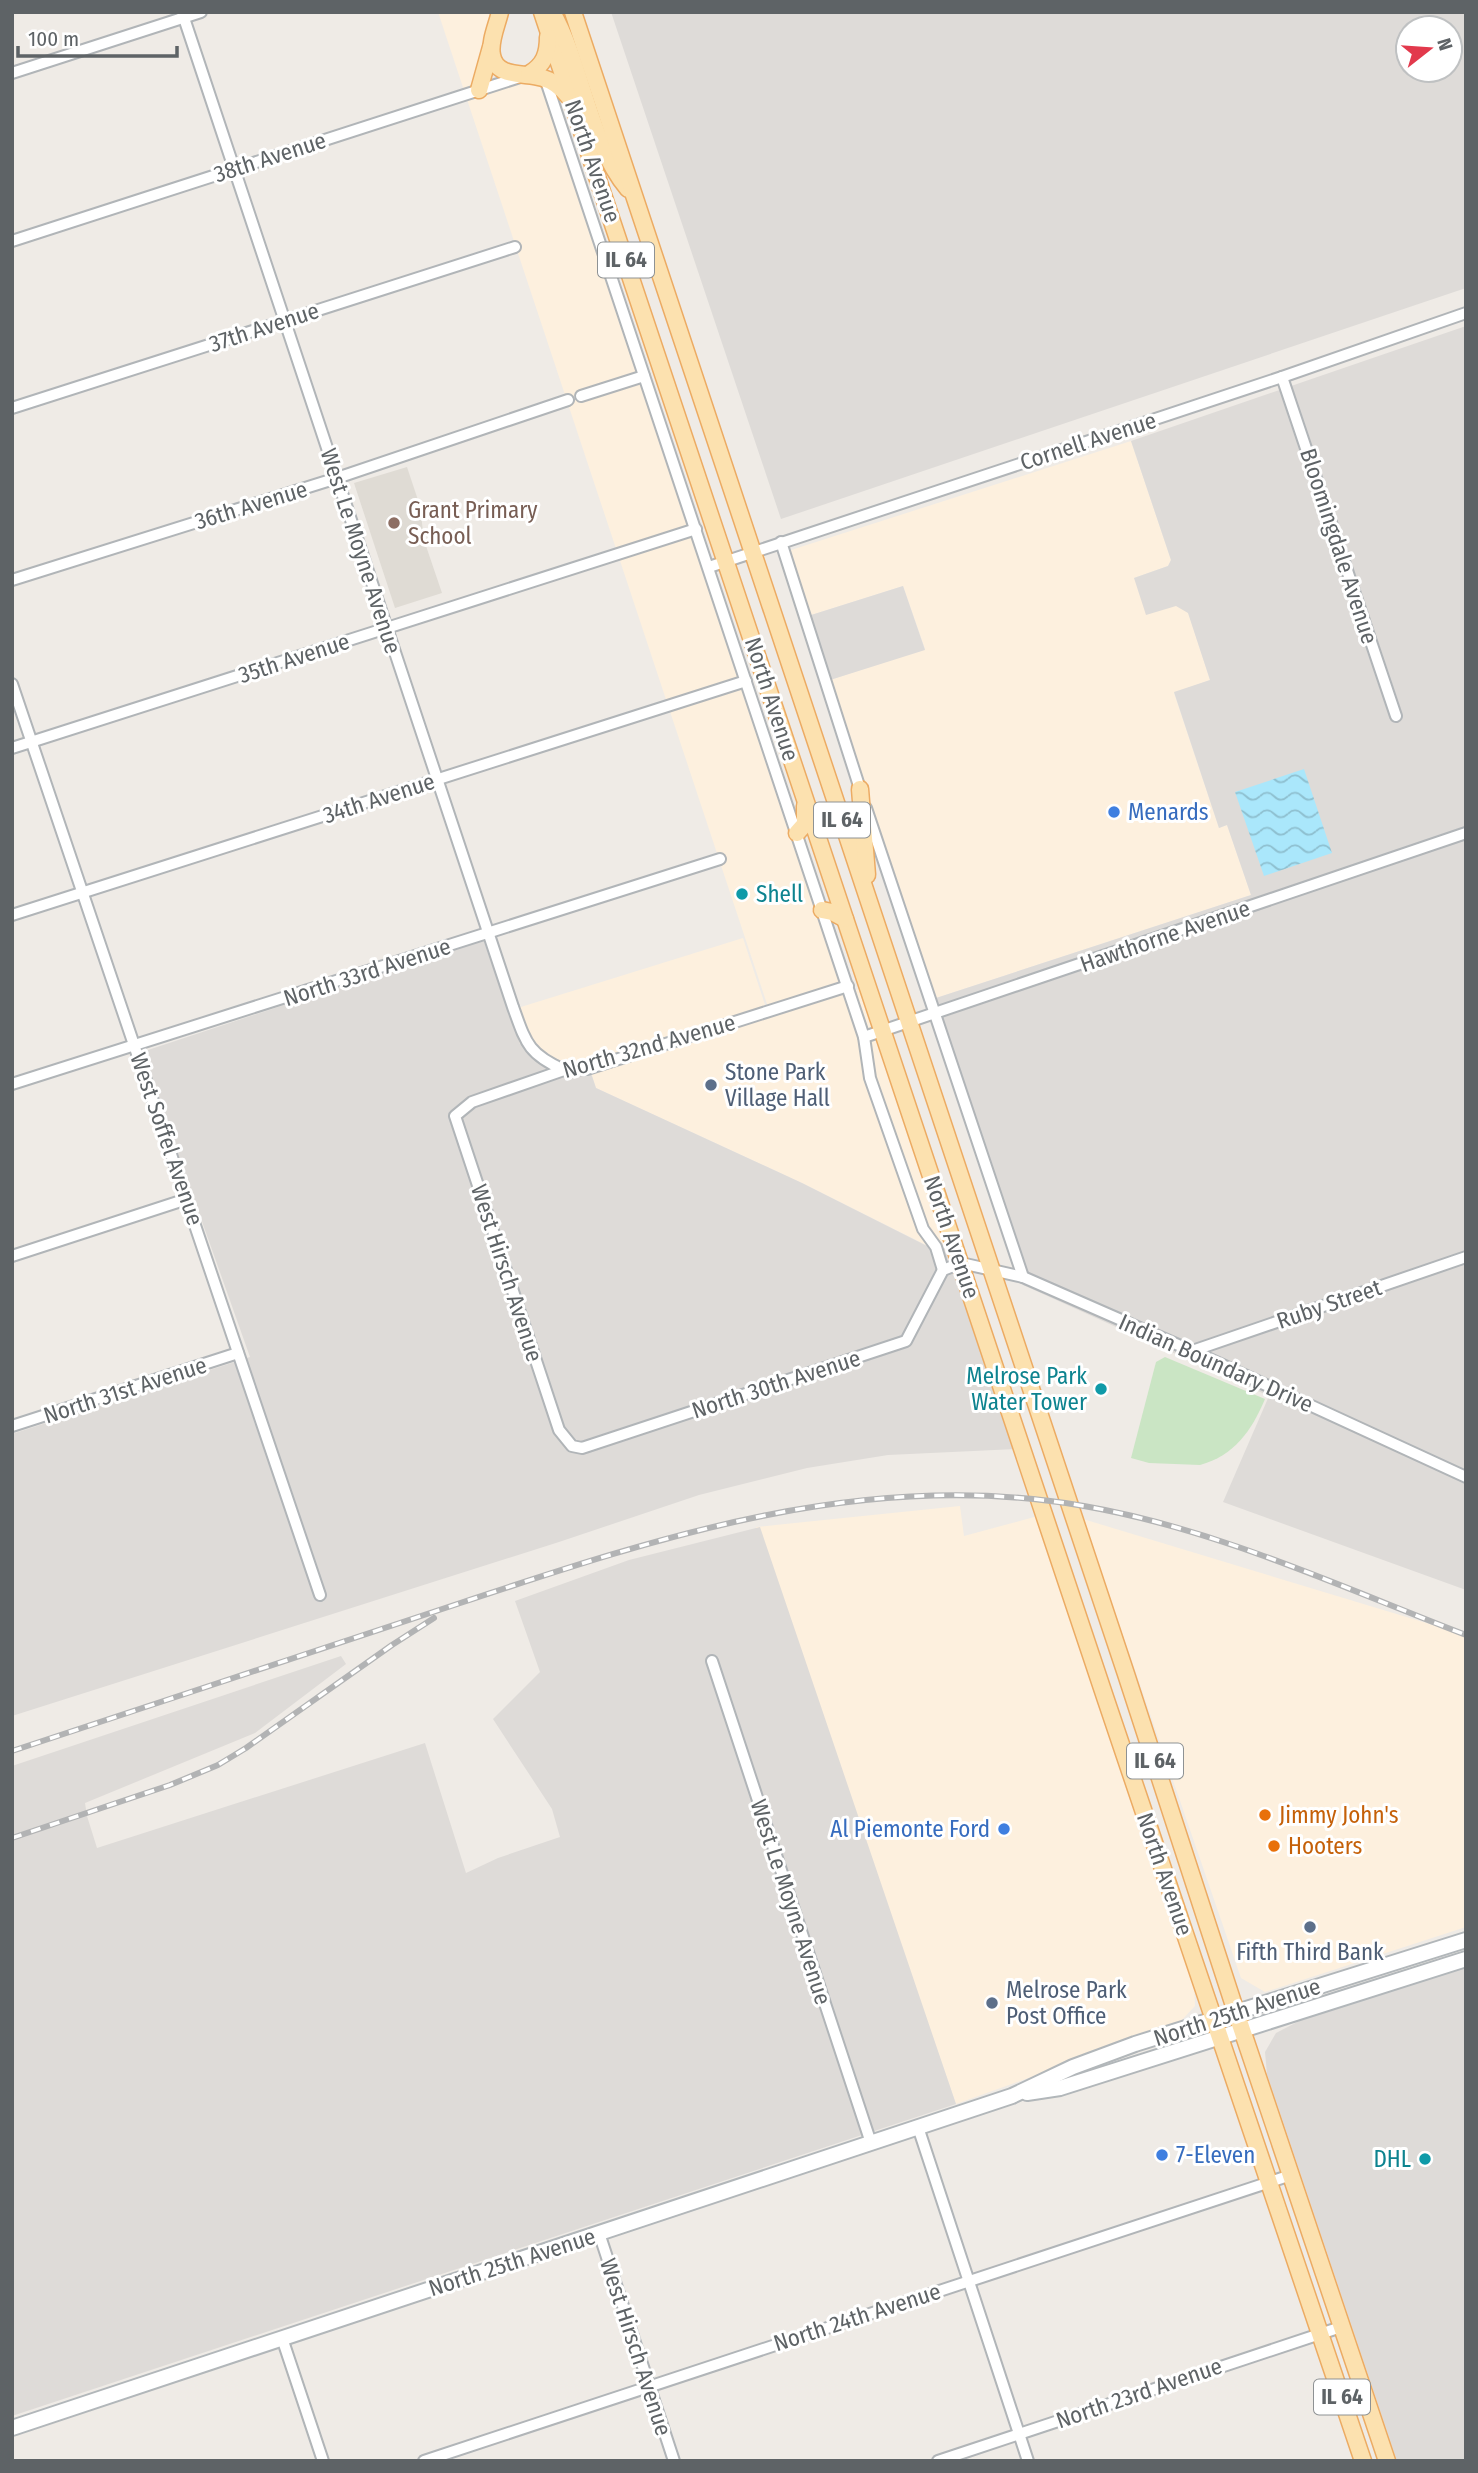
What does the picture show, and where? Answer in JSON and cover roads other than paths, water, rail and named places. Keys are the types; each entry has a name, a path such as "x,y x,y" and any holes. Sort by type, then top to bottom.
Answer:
{"main road":[{"path":"479,90 500,12"},
{"name":"North Avenue","path":"573,12 1387,2461"},
{"path":"583,12 583,43"},
{"path":"538,73 546,56 547,17"},
{"path":"547,17 567,40 608,159 618,178 635,198"},
{"name":"North Avenue","path":"547,17 572,102 1363,2461"},
{"path":"492,41 491,54 501,69 509,73 538,73 563,90 572,102"},
{"path":"860,789 866,871 873,916"},
{"path":"791,835 805,824 806,800"},
{"path":"822,910 845,919"},
{"path":"1135,1786 1160,1778"},
{"path":"1165,1875 1189,1867"},
{"name":"North 25th Avenue","path":"12,2428 1012,2096 1073,2067 1215,2019 1466,1940"},
{"name":"North 25th Avenue","path":"1012,2096 1060,2088 1466,1959"}],"street":[{"path":"12,73 183,15 201,12"},
{"name":"West Le Moyne Avenue","path":"183,15 525,1042 543,1060 565,1070"},
{"name":"38th Avenue","path":"12,241 538,73"},
{"name":"North Avenue","path":"538,73 709,567 791,835 822,910 848,986 864,1037 870,1078 923,1228 936,1247 943,1270"},
{"name":"37th Avenue","path":"12,408 515,247"},
{"name":"Cornell Avenue","path":"709,567 1282,377 1466,313"},
{"path":"581,396 644,376"},
{"name":"Bloomingdale Avenue","path":"1282,377 1396,716"},
{"name":"36th Avenue","path":"12,580 337,478 568,400"},
{"name":"35th Avenue","path":"12,748 696,529"},
{"path":"780,542 1023,1277"},
{"name":"34th Avenue","path":"12,915 746,681"},
{"name":"West Soffel Avenue","path":"12,684 320,1595"},
{"name":"Hawthorne Avenue","path":"864,1037 1466,833"},
{"name":"North 33rd Avenue","path":"12,1084 720,859"},
{"name":"North 32nd Avenue","path":"455,1116 472,1102 565,1070 587,1069 848,986"},
{"name":"West Hirsch Avenue","path":"455,1116 559,1430"},
{"path":"12,1256 187,1199"},
{"name":"Ruby Street","path":"1192,1351 1466,1257"},
{"path":"943,1270 961,1263"},
{"name":"Indian Boundary Drive","path":"961,1263 1023,1277 1466,1477"},
{"name":"North 30th Avenue","path":"559,1430 572,1446 582,1448 905,1341 943,1270"},
{"name":"North 31st Avenue","path":"12,1426 238,1353"},
{"name":"West Le Moyne Avenue","path":"712,1661 871,2143"},
{"path":"918,2127 1028,2461"},
{"name":"North 24th Avenue","path":"424,2461 1291,2175"},
{"name":"West Hirsch Avenue","path":"599,2233 674,2461"},
{"name":"North 23rd Avenue","path":"938,2461 1341,2327"},
{"path":"282,2338 323,2461"}],"water":[{"path":"1304,769 1332,853 1264,876 1235,792"}],"railway":[{"path":"12,1751 585,1562 748,1519 831,1504 914,1496 998,1496 1084,1506 1133,1516 1182,1529 1278,1561 1466,1635"},
{"path":"12,1838 170,1785 218,1765 434,1618"}],"place":[{"name":"Grant Primary School","path":"394,523"},
{"name":"Menards","path":"1114,812"},
{"name":"Shell","path":"742,894"},
{"name":"Stone Park Village Hall","path":"711,1085"},
{"name":"Melrose Park Water Tower","path":"1101,1389"},
{"name":"Jimmy John's","path":"1265,1815"},
{"name":"Al Piemonte Ford","path":"1004,1829"},
{"name":"Hooters","path":"1274,1846"},
{"name":"Fifth Third Bank","path":"1310,1927"},
{"name":"Melrose Park Post Office","path":"992,2003"},
{"name":"7-Eleven","path":"1162,2155"},
{"name":"DHL","path":"1425,2159"}]}
